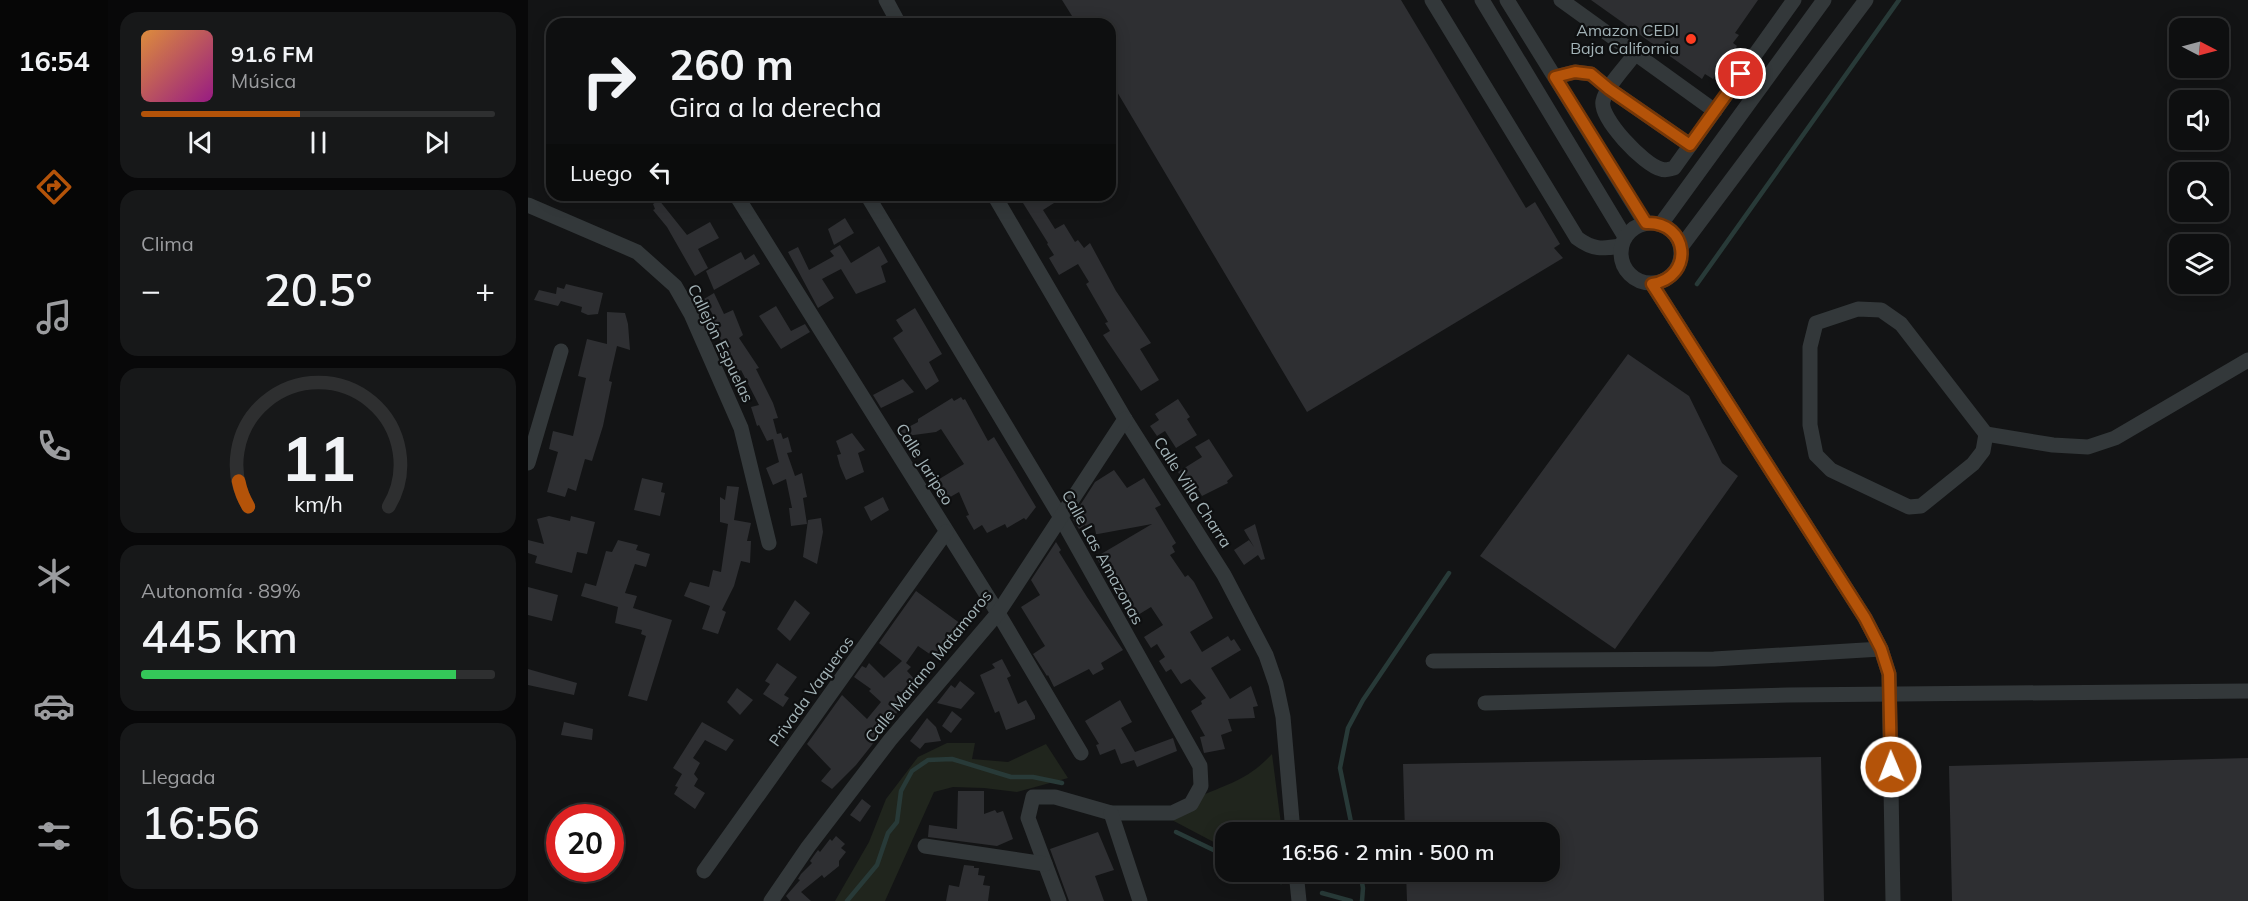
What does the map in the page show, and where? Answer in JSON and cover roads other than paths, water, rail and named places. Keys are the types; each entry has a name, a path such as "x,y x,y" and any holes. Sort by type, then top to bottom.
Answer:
{"street":[{"path":"886,0 896,18"},
{"path":"1432,0 1577,238 1589,247 1606,248 1623,241 1631,230 1646,223 1661,224 1674,233 1682,254 1677,269 1667,279 1652,284 1636,280 1630,275 1622,261 1623,241 1482,0"},
{"path":"1507,0 1646,223"},
{"path":"1561,0 1634,55 1715,111"},
{"path":"1634,55 1609,89 1603,100 1603,108 1626,142 1658,169 1674,168 1794,0"},
{"path":"1661,224 1824,0"},
{"path":"1681,247 1866,0"},
{"path":"1555,77 1575,72 1591,74 1690,145"},
{"name":"Calle Jaripeo","path":"740,201 998,613 1081,753"},
{"name":"Calle Las Amazonas","path":"871,201 1060,516 1200,766 1201,786 1191,804 1172,813 1111,813 1055,796 1033,797 1028,818 1045,864"},
{"name":"Calle Villa Charra","path":"998,201 1125,419 1224,575 1266,655 1276,684 1282,717 1292,822"},
{"name":"Callejón Espuelas","path":"528,205 637,252 675,286 691,314 741,428 769,543"},
{"path":"1652,284 1865,618 1881,649 1889,674 1893,901"},
{"path":"1986,434 1983,451 1973,464 1922,506 1909,507 1831,470 1816,455 1810,425 1810,347 1816,323 1858,309 1881,310 1901,324 1986,434 2053,445 2088,447 2115,438 2248,360"},
{"path":"528,463 561,351"},
{"name":"Calle Mariano Matamoros","path":"771,901 890,740 998,613 1125,419"},
{"name":"Privada Vaqueros","path":"704,871 946,532"},
{"path":"1432,661 1714,659 1881,649"},
{"path":"1485,703 1788,695 2248,691"},
{"path":"1111,813 1140,901"},
{"path":"925,846 1045,864 1059,901"},
{"path":"1297,882 1299,901"}],"waterway":[{"path":"1697,284 1899,0"},
{"path":"1351,822 1340,768 1348,728 1363,700 1449,573"},
{"path":"847,901 877,865 888,833 897,822 901,791 912,771 928,760 952,759 1011,777 1033,777 1062,783"},
{"path":"1176,832 1215,851"},
{"path":"1362,882 1362,901"},
{"path":"1322,893 1351,901"}],"place":[{"name":"Amazon CEDI Baja California","path":"1691,39"}]}
